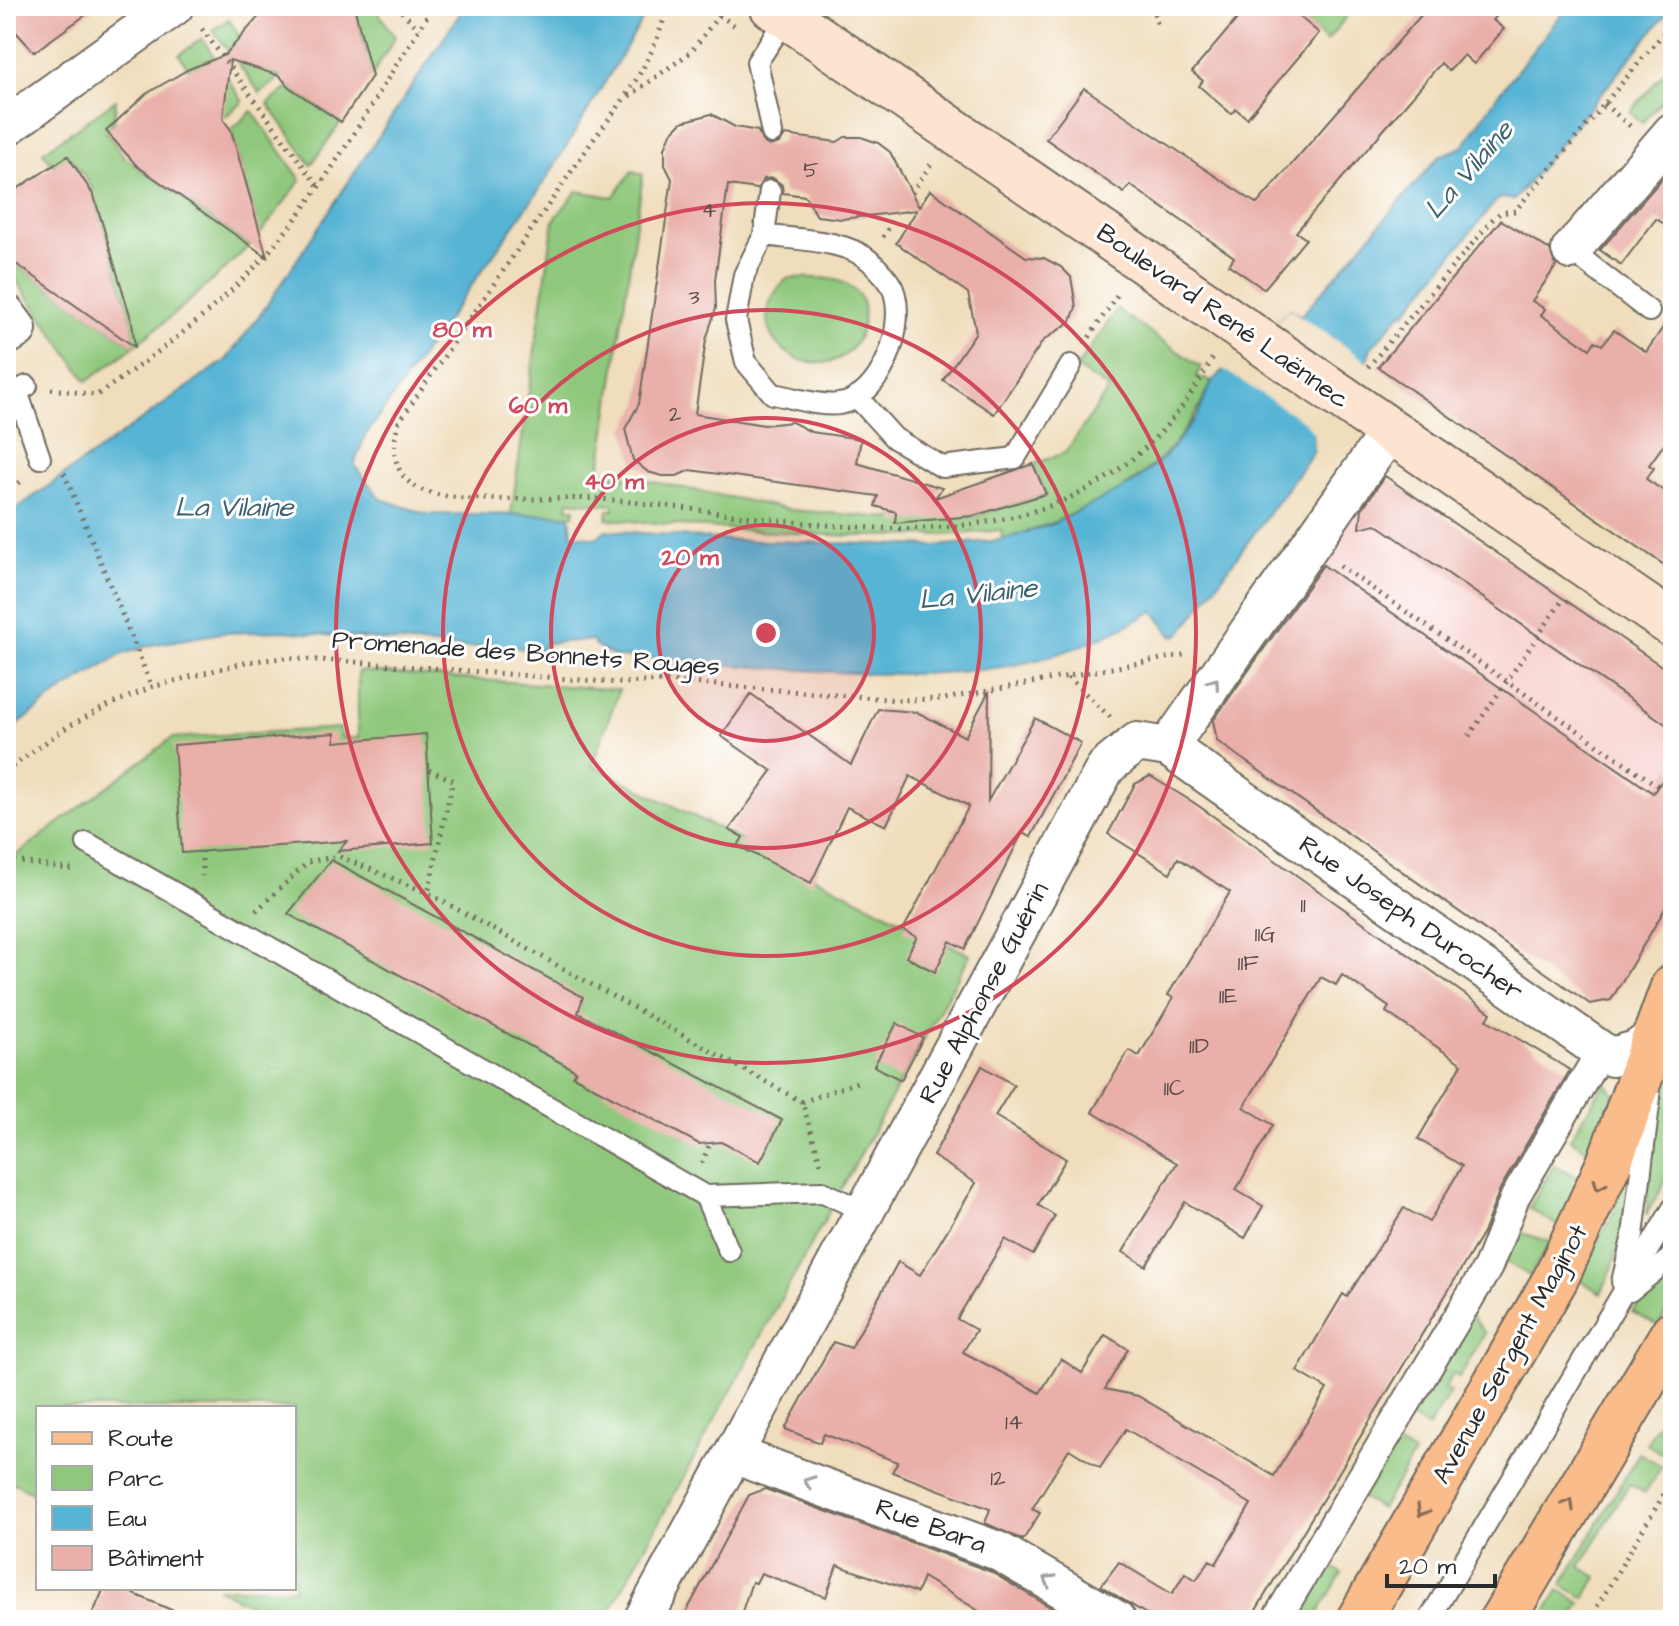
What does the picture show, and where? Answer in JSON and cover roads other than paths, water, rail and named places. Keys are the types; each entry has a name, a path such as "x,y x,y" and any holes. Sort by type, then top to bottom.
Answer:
{"main road":[{"name":"Boulevard René Laënnec","path":"780,11 1135,253 1256,341 1370,403 1673,625"},
{"name":"Avenue Sergent Maginot","path":"1359,1620 1549,1293 1609,1163 1673,987"},
{"path":"1502,1620 1673,1333"}],"street":[{"path":"6,127 174,6"},
{"path":"1571,250 1657,131"},
{"path":"6,314 17,329 6,336"},
{"name":"Rue Alphonse Guérin","path":"643,1620 1106,767 1153,744 1370,403"},
{"name":"Rue Joseph Durocher","path":"1153,744 1601,1051"},
{"path":"1276,1620 1488,1267 1515,1197 1601,1051 1612,1057 1636,1050 1658,1034"},
{"name":"Rue Bara","path":"735,1452 754,1462 998,1551 1116,1620"}],"lane":[{"path":"772,133 757,62 780,11"},
{"path":"764,235 848,249 869,260 893,288 898,329 881,373 857,397 839,404 773,394 746,362 736,320 744,275 764,235 770,191"},
{"path":"1571,250 1649,311"},
{"path":"857,397 894,438 942,467 1015,458 1071,365"},
{"path":"27,386 17,391 40,458"},
{"path":"87,843 705,1196 823,1192 865,1212"},
{"path":"1618,1302 1633,1235 1658,1034"},
{"path":"705,1196 729,1251"},
{"path":"1429,1620 1673,1208"},
{"path":"1618,1302 1673,1256"}],"water":[{"name":"La Vilaine","path":"465,6 651,6 544,183 365,436 354,465 381,499 426,514 570,515 572,534 596,538 606,530 728,540 935,546 1001,540 1050,525 1132,484 1166,456 1198,415 1212,381 1290,309 1301,316 1439,156 1463,147 1497,96 1568,6 1673,6 1514,200 1502,198 1496,201 1405,313 1402,312 1371,348 1367,359 1313,433 1314,451 1181,633 1173,637 1154,611 1102,637 1048,657 1003,667 903,674 616,657 595,646 593,640 546,643 539,652 531,653 517,647 497,651 485,646 463,648 283,631 221,633 151,645 123,654 62,691 6,734 6,516 226,360 265,308"}]}
